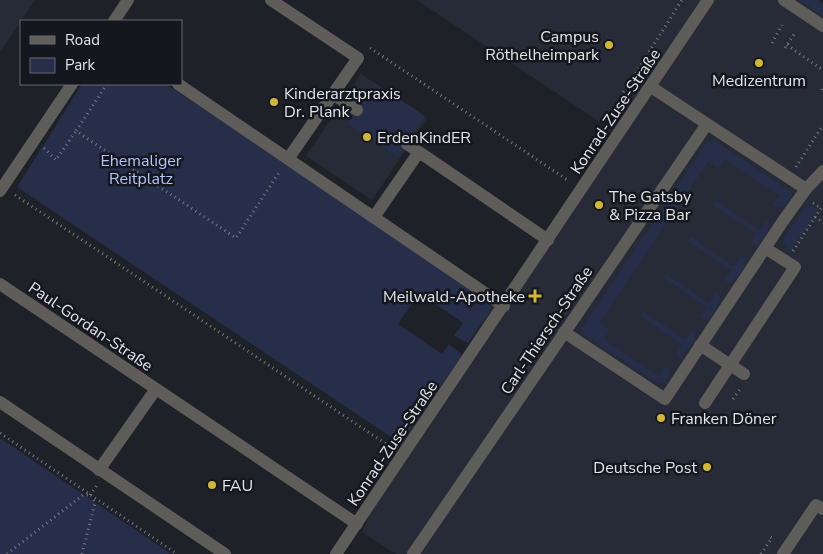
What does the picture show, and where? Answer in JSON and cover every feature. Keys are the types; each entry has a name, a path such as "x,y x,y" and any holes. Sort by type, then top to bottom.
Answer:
{"street":[{"path":"115,20 128,0"},
{"path":"271,0 358,58 286,163"},
{"name":"Konrad-Zuse-Straße","path":"336,554 708,0"},
{"path":"784,0 823,26"},
{"path":"1,189 71,85"},
{"path":"179,85 286,163 374,217 504,306"},
{"path":"651,87 806,189"},
{"path":"333,94 357,110"},
{"name":"Carl-Thiersch-Straße","path":"418,552 564,332 707,124"},
{"path":"407,144 548,240"},
{"path":"374,217 419,152"},
{"path":"564,332 665,399 765,248 806,189 823,171"},
{"path":"705,403 795,267 765,248"},
{"name":"Paul-Gordan-Straße","path":"0,284 156,389 99,470"},
{"path":"700,345 744,374"},
{"name":"Konrad-Zuse-Straße","path":"156,389 357,524"},
{"path":"0,402 225,554"},
{"path":"783,554 821,503"}],"path":[{"path":"772,43 782,25"},
{"path":"795,33 786,47 823,70"},
{"path":"363,43 582,190"},
{"path":"624,92 628,85 626,84"},
{"path":"33,141 56,160 106,85"},
{"path":"789,178 823,125"},
{"path":"76,131 236,238 286,163"},
{"path":"1,189 375,436"},
{"path":"816,217 823,222"},
{"path":"0,433 178,554"},
{"path":"7,554 83,495 90,495"},
{"path":"82,554 95,502 90,495"},
{"path":"761,554 772,538 768,536"}],"shaded area":[{"path":"0,0 35,0 20,20 0,52"},
{"path":"417,0 818,0 823,3 823,554 396,554 362,532 400,443 462,355 489,313 491,305 503,305 618,134"},
{"name":"ErdenKindER","path":"361,74 427,118 372,200 306,156"}],"green space":[{"path":"799,0 817,0 823,4 823,16"},
{"path":"375,83 425,116 398,157 348,124"},
{"name":"Ehemaliger Reitplatz","path":"81,85 167,85 487,299 491,305 489,313 468,343 454,336 463,323 419,293 398,324 442,354 449,344 462,355 400,443 17,187"},
{"path":"714,140 791,192 792,195 785,206 776,208 773,205 779,195 725,159 718,169 708,162 600,322 610,329 604,339 658,376 665,366 669,369 670,376 665,382 658,384 584,335 582,329 707,142"},
{"path":"716,200 759,230 766,220 769,222 767,232 760,242 755,246 750,244 756,234 713,205"},
{"path":"809,205 818,210 790,252 784,243 786,235 805,207"},
{"path":"691,237 734,266 741,256 745,259 744,266 734,280 728,283 725,280 731,270 688,241"},
{"path":"666,274 709,303 716,293 720,296 719,303 713,314 704,320 700,317 707,307 664,278"},
{"path":"642,311 685,339 692,330 695,332 694,339 688,350 679,356 676,354 682,344 639,315"},
{"path":"0,438 171,554 0,554"}],"place":[{"name":"Campus Röthelheimpark","path":"609,45"},
{"name":"Medizentrum","path":"759,63"},
{"name":"Kinderarztpraxis Dr. Plank","path":"274,102"},
{"name":"ErdenKindER","path":"367,137"},
{"name":"The Gatsby & Pizza Bar","path":"599,205"},
{"name":"Meilwald-Apotheke","path":"535,296"},
{"name":"Franken Döner","path":"661,418"},
{"name":"Deutsche Post","path":"707,467"},
{"name":"FAU","path":"212,485"}]}
